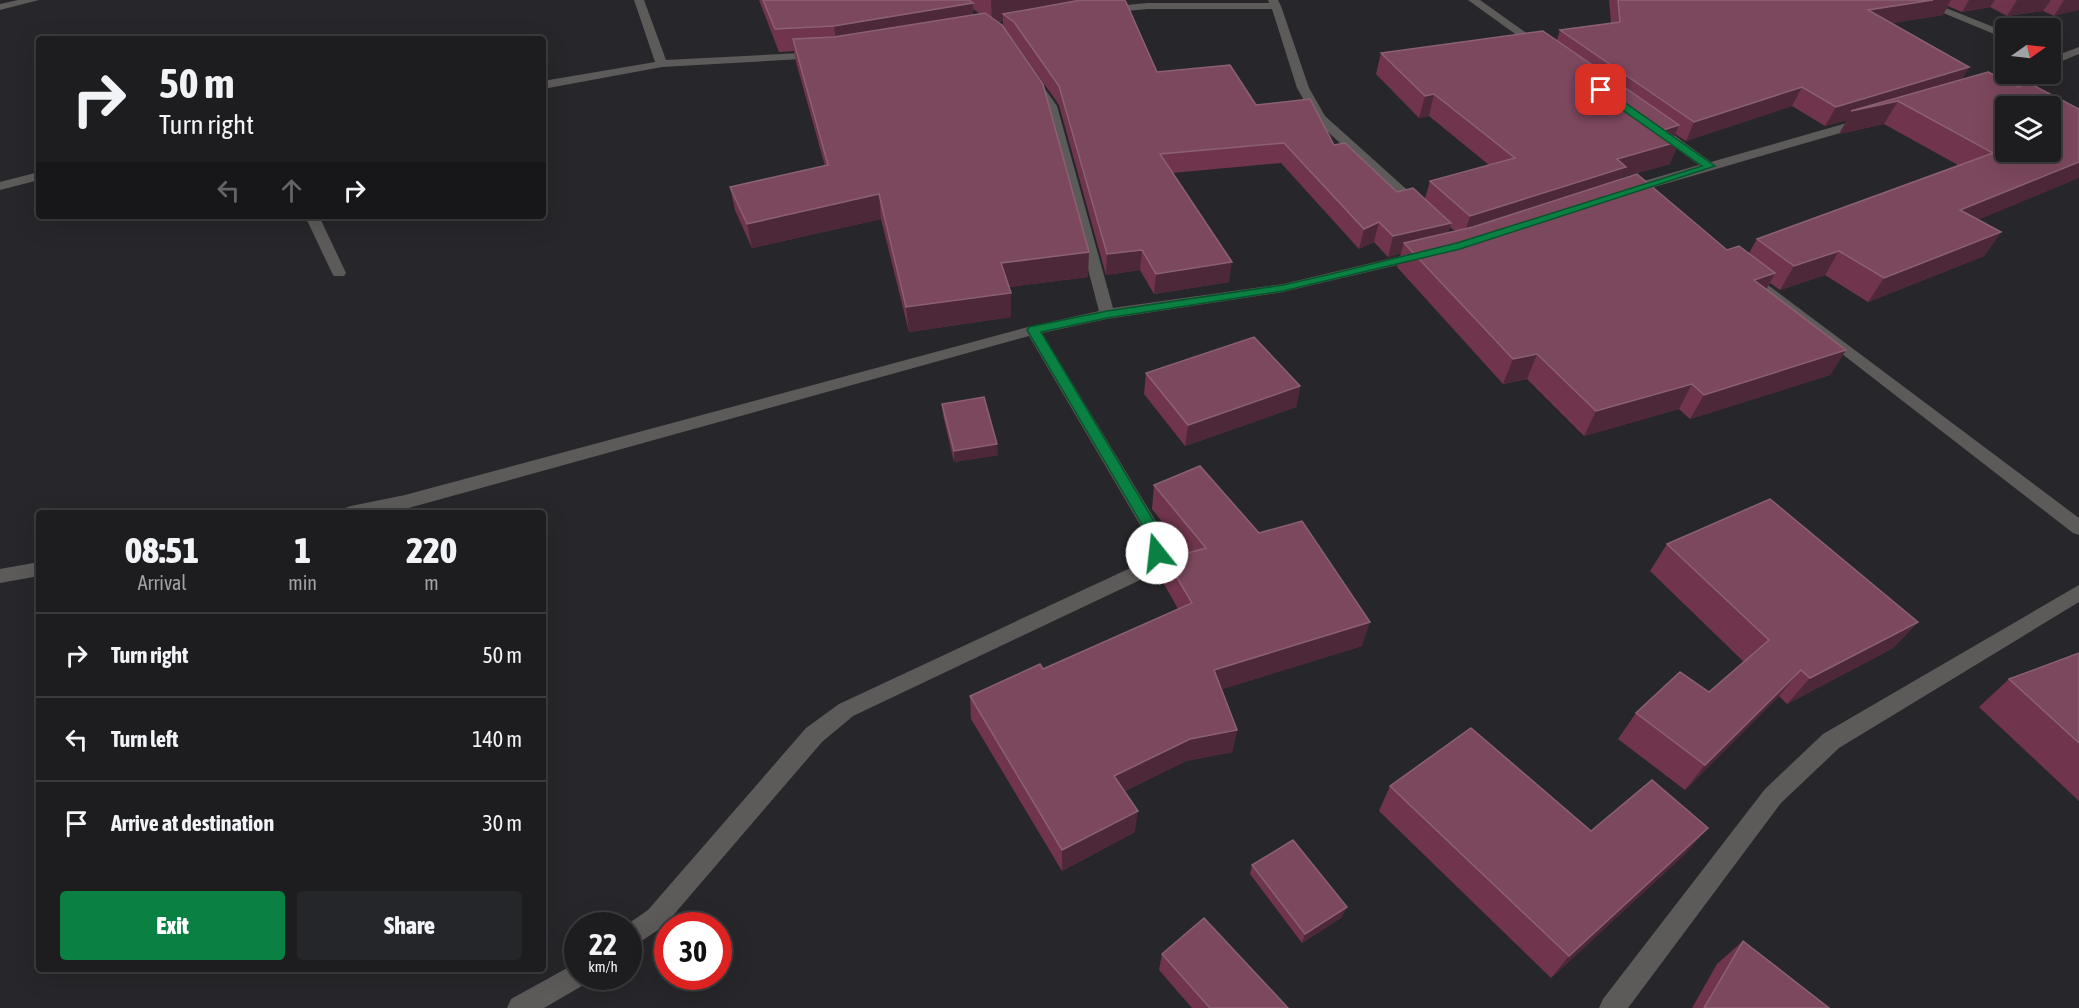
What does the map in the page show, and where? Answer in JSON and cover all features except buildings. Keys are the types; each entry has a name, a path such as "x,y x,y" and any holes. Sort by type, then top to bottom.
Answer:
{"street":[{"path":"0,7 34,0"},
{"path":"639,0 662,64"},
{"path":"1473,0 1549,53"},
{"path":"1917,0 1995,32"},
{"path":"1090,11 1148,6 1274,3 1301,88 1309,103 1320,118 1425,214"},
{"path":"2061,56 2079,50"},
{"path":"546,84 662,64 837,54"},
{"path":"1026,70 1051,106 1107,314"},
{"path":"1970,91 1993,84 2013,93"},
{"path":"1612,196 1880,117"},
{"path":"1644,120 1710,166"},
{"path":"0,186 36,177"},
{"path":"1633,189 1652,203"},
{"path":"313,219 339,273"},
{"path":"366,510 405,502 1033,330 1107,314 1283,288 1438,251"},
{"path":"1738,267 2079,528"},
{"path":"642,928 656,918 814,735 846,710 1148,568 1157,553 1151,528 1033,330"},
{"path":"0,576 36,570"},
{"path":"1612,1008 1773,796 1831,741 2079,593"},
{"path":"520,1008 564,983"}],"route":[{"path":"1157,553 1151,528 1033,330 1107,314 1283,288 1460,246 1710,166 1601,90"}]}
